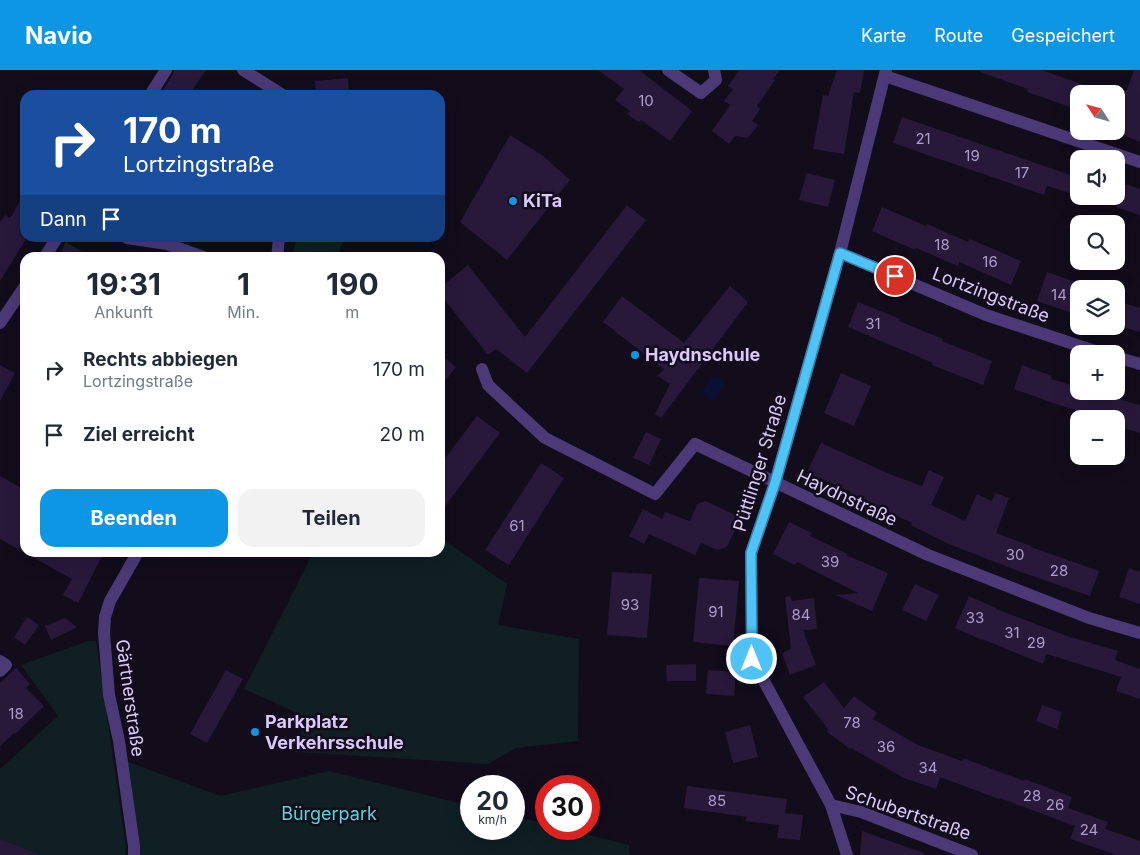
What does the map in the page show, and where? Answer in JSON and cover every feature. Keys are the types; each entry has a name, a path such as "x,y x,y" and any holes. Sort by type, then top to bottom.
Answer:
{"street":[{"path":"153,90 166,70"},
{"path":"243,70 275,90"},
{"path":"668,70 701,93 716,80 714,70"},
{"path":"885,73 1140,162"},
{"name":"Püttlinger Straße","path":"847,855 831,805 752,659 751,553 775,483 840,253 885,73"},
{"path":"153,242 166,244 189,252"},
{"name":"Lortzingstraße","path":"840,253 986,315 1077,345"},
{"path":"0,323 20,293"},
{"path":"1125,360 1140,364"},
{"name":"Haydnstraße","path":"482,369 488,385 545,438 655,494 695,444 928,555 1089,618 1140,634"},
{"name":"Gärtnerstraße","path":"134,855 110,694 104,633 105,617 110,601 135,557"},
{"path":"0,661 6,665 0,671"},
{"name":"Schubertstraße","path":"831,805 860,812 972,855"}],"green space":[{"path":"295,242 343,242 339,252 293,252"},
{"path":"445,541 507,584 498,625 579,639 578,741 516,748 488,764 295,752 306,717 244,689 311,557 445,557"},
{"path":"88,641 96,641 125,840 125,855 0,855 0,769 58,716 21,665"},
{"name":"Bürgerpark","path":"126,761 220,796 329,771 460,803 460,840 525,840 525,819 535,821 535,840 600,840 600,838 629,845 630,855 136,855"}],"shaded area":[{"path":"712,376 721,378 724,385 718,397 710,399 701,393"}],"building":[{"path":"174,70 206,70 192,90 163,90"},
{"path":"598,70 639,70 692,111 670,141 641,120 639,122 627,114 630,111 615,100 624,89"},
{"path":"739,70 780,70 757,106 760,109 752,121 758,125 748,138 735,136 729,144 712,131 730,105 724,101 733,89 728,86"},
{"path":"837,70 864,70 860,93 854,92 844,154 813,149 823,95 828,96"},
{"path":"980,70 1042,70 1084,85 1070,85 1070,107 1027,92 1028,89 980,72"},
{"path":"1134,70 1140,70 1140,142 1125,136 1125,94"},
{"path":"348,78 349,90 316,90 315,81"},
{"path":"902,117 1070,175 1070,193 1047,186 1044,195 893,143"},
{"name":"KiTa","path":"510,135 542,155 570,180 507,260 460,222"},
{"path":"807,173 835,180 828,207 799,200"},
{"path":"1125,184 1140,189 1140,215 1116,207 1116,205 1125,205"},
{"path":"20,201 20,242 24,242 0,281 0,222 5,215 10,218"},
{"path":"627,205 646,220 527,373 496,349 488,355 445,300 445,284 468,265 525,337"},
{"path":"882,207 968,242 970,239 1021,261 1011,285 959,262 958,266 872,231"},
{"path":"66,242 82,252 60,252"},
{"path":"1047,272 1070,280 1070,312 1037,301"},
{"path":"730,286 748,302 661,418 655,414 670,384 658,376 664,369 603,322 622,296 684,343"},
{"path":"858,302 900,319 899,321 943,339 942,341 992,361 983,385 932,365 933,363 848,327"},
{"path":"1125,304 1140,308 1140,332 1125,328"},
{"path":"445,358 456,367 445,381"},
{"path":"0,365 15,373 0,401"},
{"path":"1022,365 1052,376 1051,379 1070,384 1070,400 1122,400 1140,405 1140,433 1125,429 1125,410 1076,410 1014,389"},
{"path":"841,373 871,386 854,426 824,413"},
{"path":"477,416 500,433 445,506 445,458"},
{"path":"646,432 661,439 649,465 633,458"},
{"path":"821,443 892,475 922,486 929,470 944,477 931,505 965,521 977,494 992,501 995,493 1009,498 996,533 1099,571 1090,596 949,544 911,525 912,523 850,495 851,492 807,472"},
{"path":"541,463 564,478 509,565 485,550"},
{"path":"0,476 20,487 20,550 0,539"},
{"path":"706,501 735,515 738,524 727,547 718,550 701,543 695,555 649,534 644,544 629,536 643,509 662,519 665,512 690,521 697,504"},
{"path":"789,522 812,533 810,536 846,555 888,573 872,611 836,595 858,593 797,562 795,565 773,554"},
{"path":"32,557 101,557 78,603 63,595 72,579"},
{"path":"1129,568 1140,572 1140,604 1119,597"},
{"path":"612,572 652,574 647,638 607,635"},
{"path":"699,578 739,581 733,646 693,642"},
{"path":"915,584 939,595 926,621 902,610"},
{"path":"790,596 792,601 814,598 817,629 803,630 816,665 790,675 782,653 791,649 785,597"},
{"path":"969,596 996,609 1070,637 1118,651 1115,660 1140,669 1140,699 1116,691 1121,677 1047,654 1043,664 955,628"},
{"path":"27,617 39,625 25,645 14,637"},
{"path":"65,618 77,627 51,640 45,626"},
{"path":"696,664 696,681 667,681 666,665"},
{"path":"16,668 30,684 26,688 44,706 0,746 0,683"},
{"path":"226,670 243,679 207,743 190,734"},
{"path":"708,670 736,672 734,696 706,694"},
{"path":"824,682 844,708 854,696 877,713 873,719 918,745 962,761 963,758 1072,797 1068,808 1108,822 1105,829 1140,841 1140,855 1116,855 1070,839 1075,826 940,777 936,789 904,778 850,749 827,732 828,729 803,697"},
{"path":"1042,705 1062,712 1057,729 1036,721"},
{"path":"750,725 758,757 733,763 725,732"},
{"path":"687,786 787,799 785,813 803,815 800,840 777,838 779,825 745,821 747,817 684,808"},
{"path":"862,831 924,853 924,855 860,855"},
{"path":"0,839 38,854 38,855 0,855"}],"place":[{"name":"KiTa","path":"513,201"},
{"name":"Haydnschule","path":"635,355"},
{"name":"Parkplatz Verkehrsschule","path":"255,732"}],"route":[{"path":"752,659 751,553 775,483 840,253 895,276"}]}
